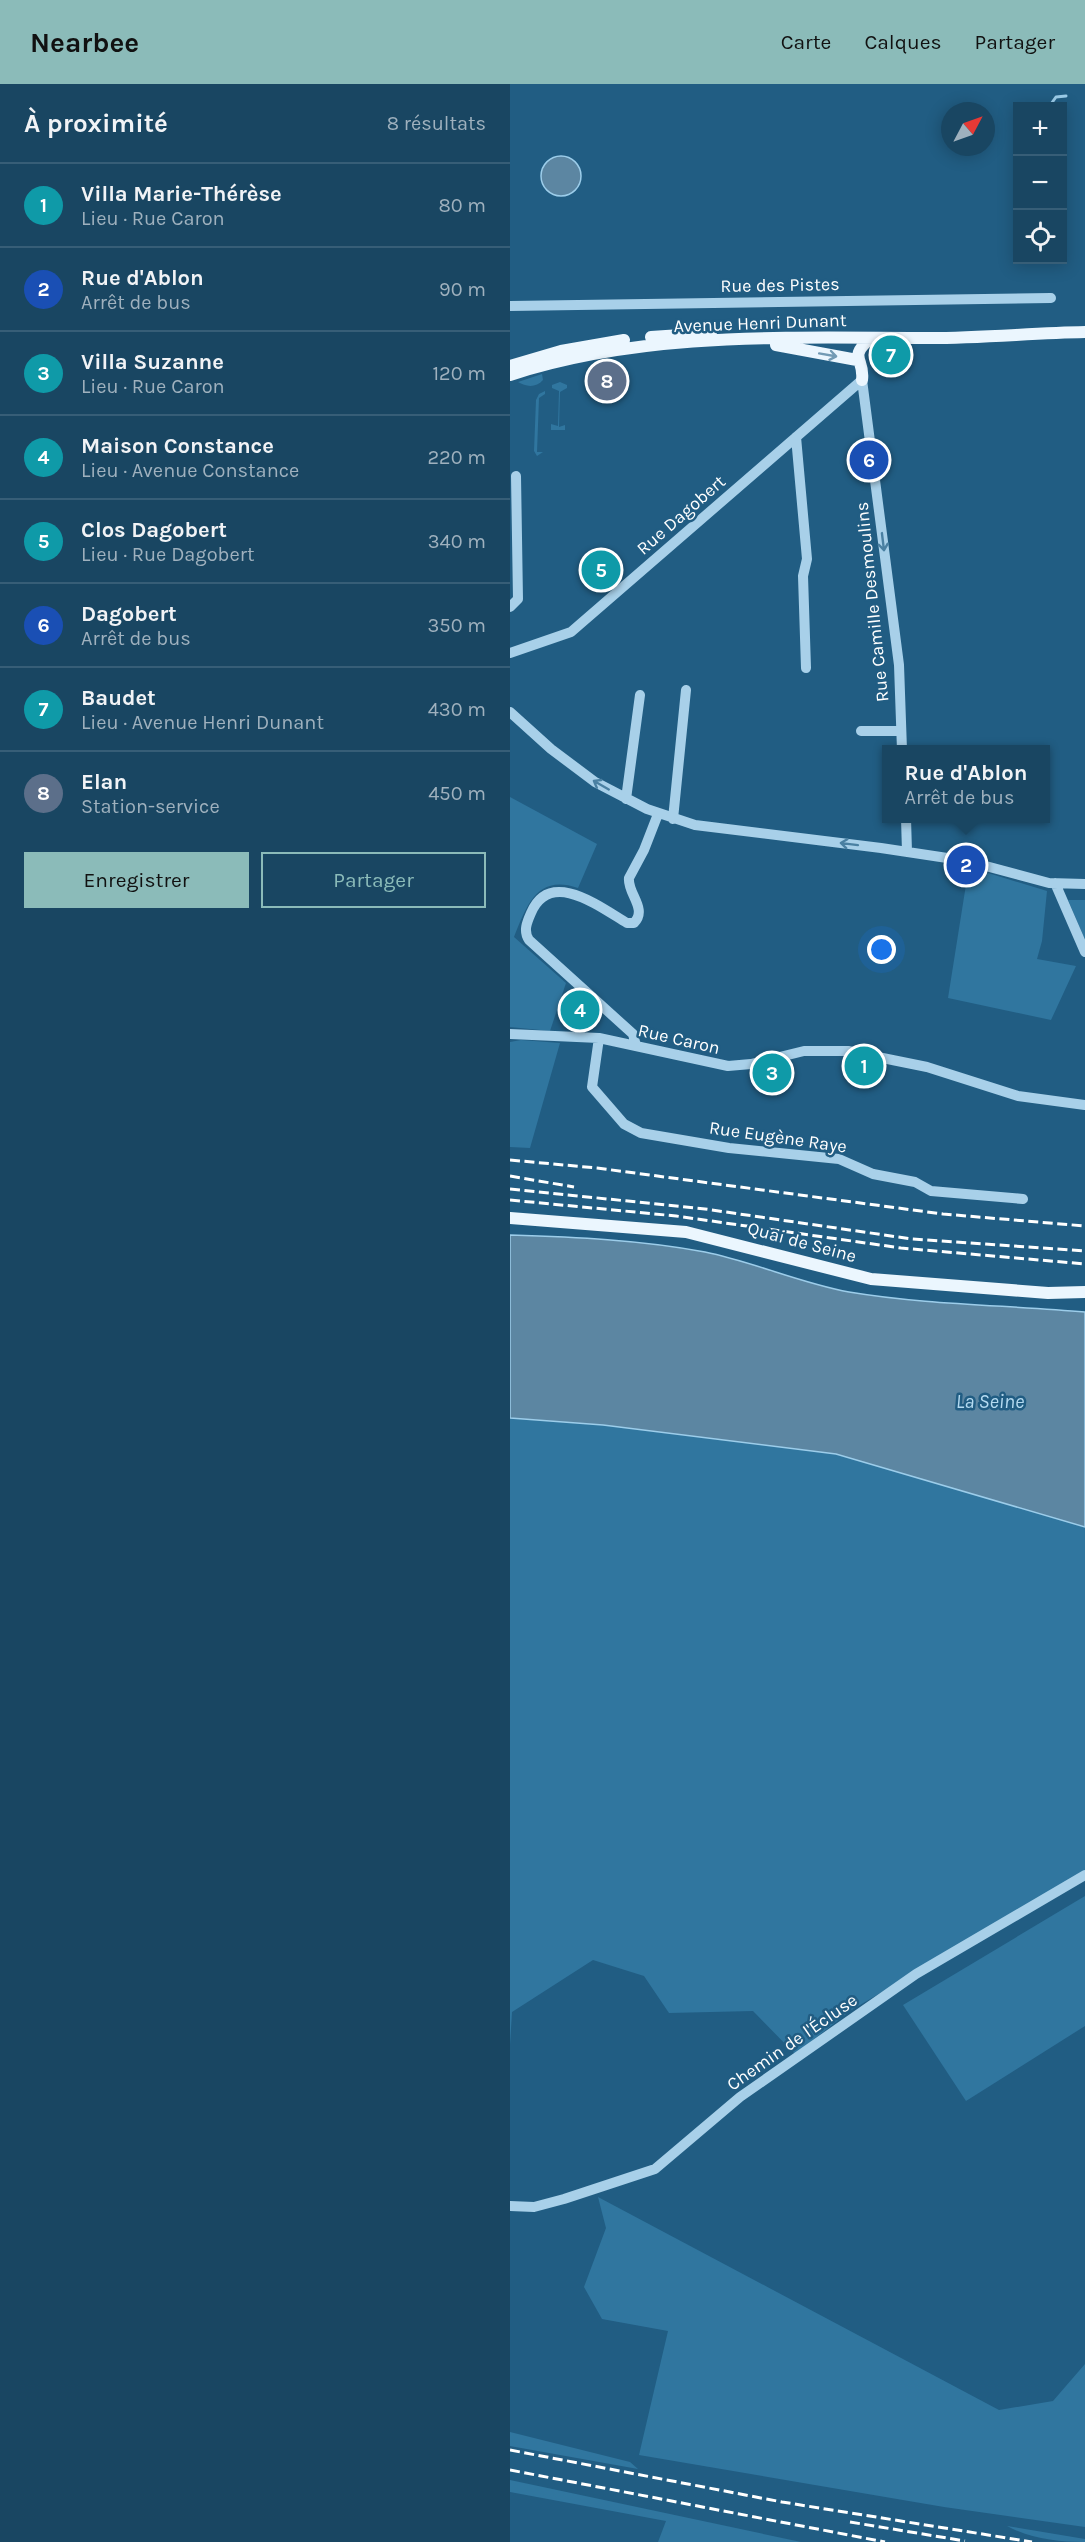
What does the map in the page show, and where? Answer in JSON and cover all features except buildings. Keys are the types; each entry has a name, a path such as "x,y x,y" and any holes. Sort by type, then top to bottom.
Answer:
{"main road":[{"name":"Avenue Henri Dunant","path":"510,366 561,351 609,342 682,334 958,330 1015,334"},
{"name":"Avenue Henri Dunant","path":"510,375 573,357 640,346 758,340 971,338 1085,332"},
{"path":"862,380 861,367 857,360 860,347 871,338"},
{"path":"758,340 857,360"},
{"name":"Quai de Seine","path":"510,1218 686,1232 871,1279 1047,1293 1085,1292"}],"street":[{"name":"Rue des Pistes","path":"510,306 1051,298"},
{"name":"Rue Dagobert","path":"510,653 571,632 862,380"},
{"name":"Rue Camille Desmoulins","path":"862,380 899,665 902,745"},
{"path":"796,437 807,559 803,576 806,668"},
{"path":"510,607 518,599 516,476"},
{"path":"673,819 686,690"},
{"path":"626,799 640,695"},
{"path":"510,712 572,765 626,799 673,819 718,830 967,861 1055,883 1085,884"},
{"path":"861,731 901,731"},
{"path":"636,1046 633,1034 529,940 526,926 537,902 546,895 558,891 575,894 627,922 634,922 639,912 628,878 644,850 658,814"},
{"path":"906,823 907,852"},
{"path":"1055,883 1085,952"},
{"name":"Rue Caron","path":"510,1034 599,1038 728,1066 751,1064 804,1051 848,1051 927,1067 1018,1096 1085,1105"},
{"name":"Rue Eugène Raye","path":"599,1038 592,1087 617,1116 634,1131 729,1148 839,1160 873,1174 915,1182 931,1191 1023,1199"},
{"name":"Chemin de l'Écluse","path":"510,2206 534,2207 655,2169 740,2097 916,1974 1085,1875"}],"shaded area":[{"path":"542,374 543,380 534,385 528,386 518,382"},
{"path":"560,382 567,385 567,388 560,392 559,427 565,425 565,430 551,430 551,424 558,426 559,391 552,388 552,385"},
{"path":"545,391 545,394 539,398 537,452 543,452 537,456 534,451 536,400 539,394"},
{"path":"510,797 597,844 578,888 553,885 543,889 529,904 514,937 566,983 550,1031 510,1027"},
{"path":"968,872 984,876 988,873 1047,891 1042,941 1037,959 1076,966 1051,1020 948,998"},
{"path":"1068,900 1085,900 1085,940"},
{"path":"521,1040 560,1043 530,1148 510,1147 510,1042"},
{"path":"510,1418 603,1425 836,1454 1085,1527 1085,1871 850,2011 795,2054 753,2011 669,2013 644,1976 593,1960 512,2012 510,2045"},
{"path":"1085,1896 1085,2026 966,2101 903,2005"},
{"path":"598,2197 999,2410 1053,2401 1085,2364 1085,2527 944,2507 639,2455 668,2331 602,2319 584,2287 606,2228"},
{"path":"510,2432 630,2462 638,2469 510,2446"},
{"path":"510,2480 801,2542 658,2542 666,2521 510,2492"},
{"path":"1007,2526 1085,2539 1085,2542 1045,2539"}],"water":[{"path":"561,156 575,162 581,176 575,190 561,196 547,190 541,176 547,162"},
{"name":"La Seine","path":"510,1235 608,1240 681,1248 723,1256 831,1288 878,1296 1085,1312 1085,1527 836,1454 603,1425 510,1418"}],"waterway":[{"path":"1052,102 1056,97 1066,96"}],"railway":[{"path":"510,1160 597,1168 943,1214 1085,1226"},
{"path":"510,1176 574,1187"},
{"path":"510,1189 705,1209 912,1239 1085,1251"},
{"path":"510,1200 676,1216 901,1248 1085,1264"},
{"path":"510,2450 782,2502 1032,2542"},
{"path":"510,2470 885,2542"},
{"path":"850,2522 965,2541"}],"place":[{"name":"Baudet","path":"891,355"},
{"name":"Elan","path":"607,381"},
{"name":"Dagobert","path":"869,460"},
{"name":"Clos Dagobert","path":"601,570"},
{"name":"Rue d'Ablon","path":"966,865"},
{"name":"Maison Constance","path":"580,1010"},
{"name":"Villa Marie-Thérèse","path":"864,1066"},
{"name":"Villa Suzanne","path":"772,1073"}]}
